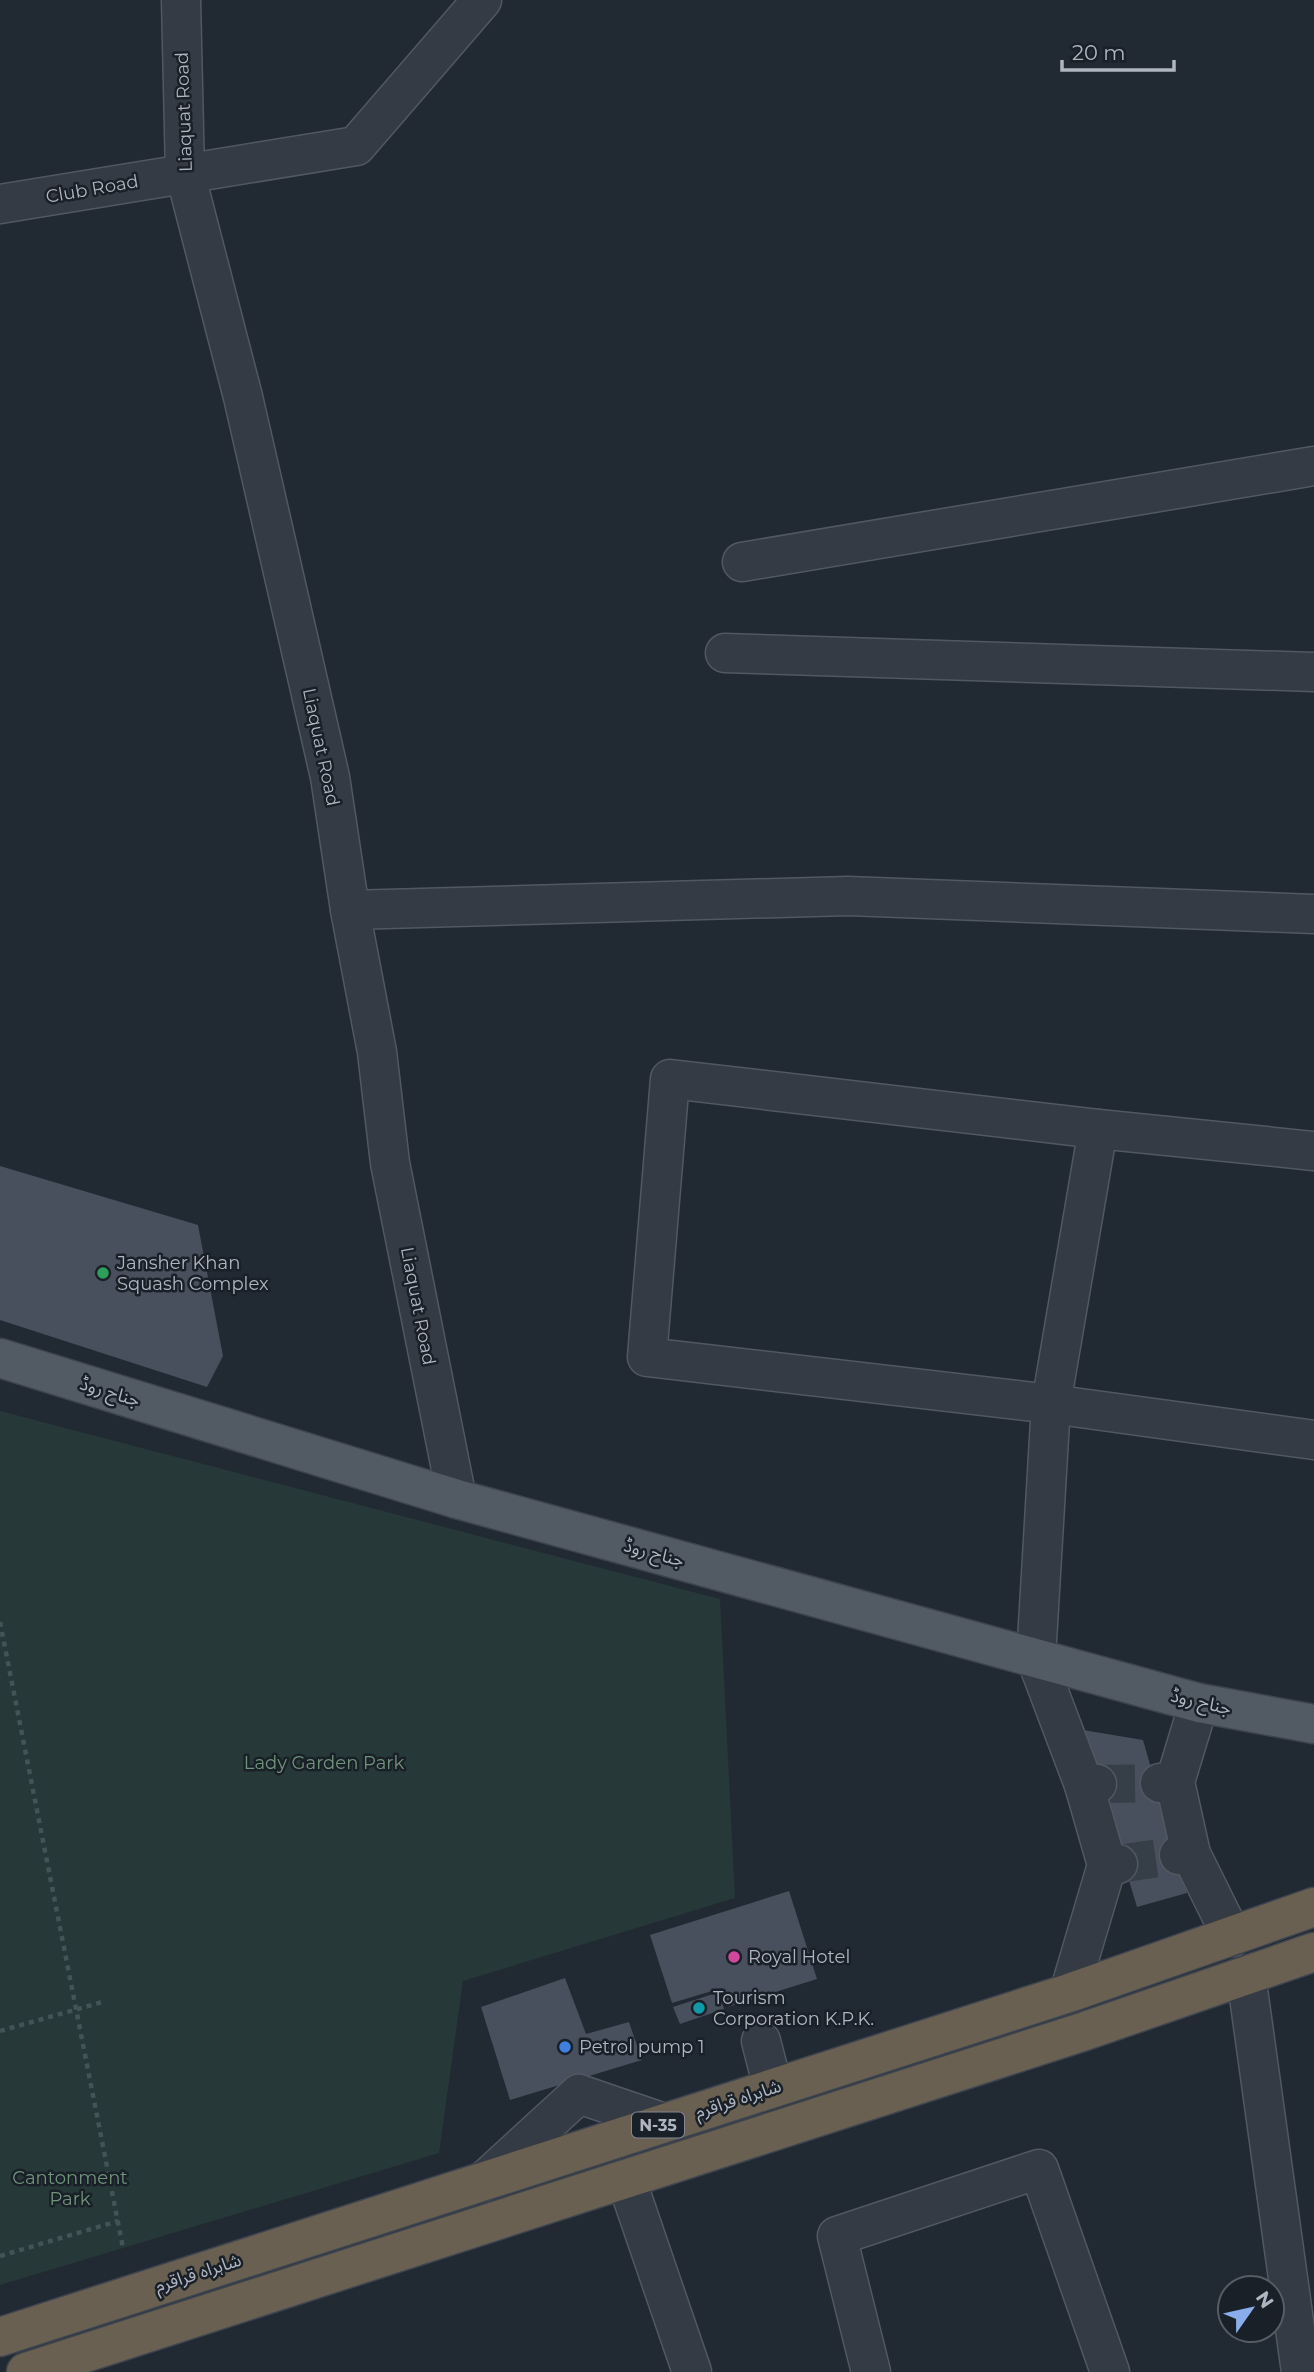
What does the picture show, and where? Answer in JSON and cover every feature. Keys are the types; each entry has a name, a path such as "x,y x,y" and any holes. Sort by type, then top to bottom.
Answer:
{"highway":[{"name":"شاہراہ قراقرم","path":"0,2337 1069,1993 1314,1907"},
{"name":"N-35","path":"26,2372 1082,2032 1314,1952"}],"main road":[{"name":"جناح روڈ","path":"0,1358 457,1499 1199,1703 1314,1724"}],"street":[{"name":"Liaquat Road","path":"181,0 185,173 243,397 330,777 350,910 377,1052 390,1163 457,1499"},
{"name":"Club Road","path":"0,204 356,146 482,0"},
{"path":"742,562 1314,466"},
{"path":"724,653 1314,672"},
{"path":"350,910 848,896 1314,914"},
{"path":"1314,1151 1098,1129 670,1079 647,1357 1051,1404 1314,1440"},
{"path":"1069,1993 1113,1864 1091,1784 1036,1658 1051,1404 1098,1129"},
{"path":"1199,1703 1167,1783 1185,1855 1232,1937"},
{"path":"1246,1975 1301,2372"},
{"path":"761,2041 773,2088"},
{"path":"483,2182 579,2094 664,2123"},
{"path":"871,2372 837,2236 1039,2169 1110,2372"},
{"path":"626,2179 692,2372"}],"path":[{"path":"0,1622 123,2248"},
{"path":"0,2031 106,2001"},
{"path":"0,2256 118,2221"}],"green space":[{"name":"Lady Garden Park","path":"0,1411 720,1599 735,1898 463,1981 439,2153 0,2285"}],"building":[{"name":"Jansher Khan Squash Complex","path":"0,1166 198,1225 223,1356 207,1387 0,1320"},
{"path":"1083,1730 1143,1740 1187,1893 1137,1907"},
{"name":"Royal Hotel","path":"789,1891 817,1979 728,2007 722,1988 672,2003 650,1935"},
{"name":"Petrol pump 1","path":"565,1978 586,2034 629,2022 642,2060 510,2100 481,2007"},
{"name":"Tourism Corporation K.P.K.","path":"719,1992 724,2009 680,2024 673,2007"}],"tunnel":[{"path":"1097,1784 1160,1783"},
{"path":"1118,1864 1179,1855"}],"place":[{"name":"Jansher Khan Squash Complex","path":"103,1273"},
{"name":"Royal Hotel","path":"734,1957"},
{"name":"Tourism Corporation K.P.K.","path":"699,2008"},
{"name":"Petrol pump 1","path":"565,2047"}],"park label":[{"name":"Cantonment Park","path":"70,2188"}]}
